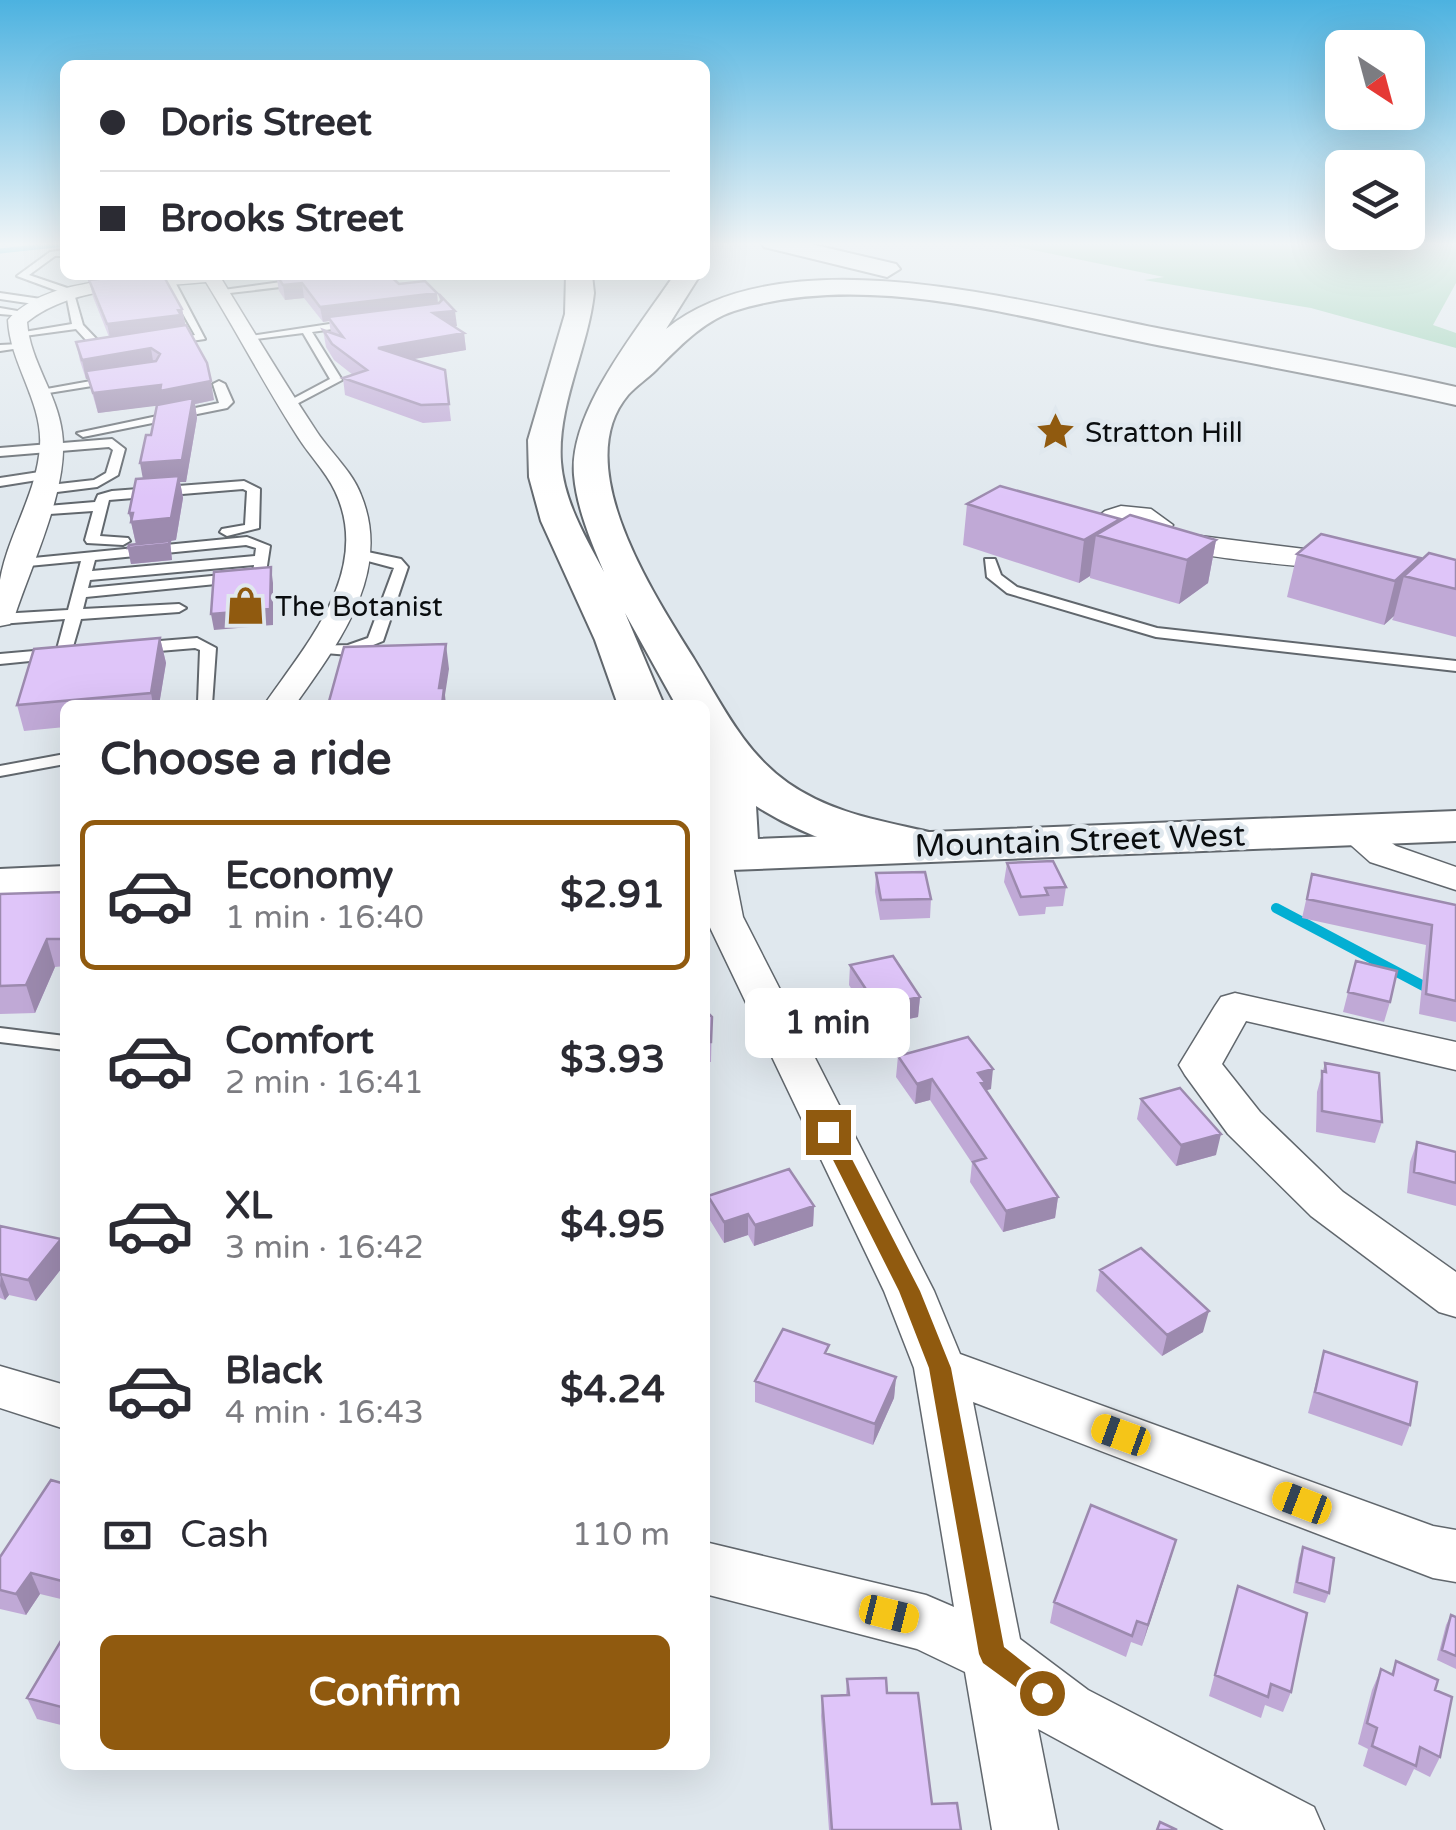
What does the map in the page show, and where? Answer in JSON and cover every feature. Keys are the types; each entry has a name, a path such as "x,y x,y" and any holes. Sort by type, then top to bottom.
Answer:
{"highway":[{"path":"574,327 542,435 544,467 554,510 616,637 640,700"},
{"path":"656,327 594,438 590,481 610,546 696,700"},
{"path":"619,388 685,327"},
{"path":"1107,327 1353,372"},
{"path":"1154,327 1456,396"},
{"path":"1208,327 1456,382"},
{"path":"710,723 753,781 787,807 856,834 919,845"},
{"path":"710,732 732,840 710,854"}],"main road":[{"name":"Mountain Street West","path":"710,855 1456,826"},
{"path":"0,884 60,881"}],"street":[{"path":"243,327 349,495 358,532 358,554 345,609 282,700"},
{"path":"0,618 41,492 50,443 20,328"},
{"path":"1152,537 1374,566"},
{"path":"1351,830 1383,854 1456,879"},
{"path":"710,863 724,918 909,1291 940,1368 1026,1830"},
{"path":"1456,1056 1235,1006 1200,1065 1244,1124 1327,1204 1456,1298"},
{"path":"940,1368 1432,1552 1456,1556"},
{"path":"0,1387 60,1405"},
{"path":"710,1569 926,1623 992,1654 1066,1712 1291,1830"}],"lane":[{"path":"79,327 101,350 118,348"},
{"path":"151,344 202,337 196,327"},
{"path":"249,337 324,327"},
{"path":"289,405 336,380 306,330"},
{"path":"36,392 121,379"},
{"path":"0,452 223,406 228,402 218,384"},
{"path":"41,492 98,483 112,474 119,449 112,443 50,443"},
{"path":"0,482 101,506"},
{"path":"244,485 254,488 252,528 238,531 92,540 101,506 103,498 112,495 244,485"},
{"path":"18,563 86,571 247,579 260,576 262,553 86,571"},
{"path":"319,649 364,648 380,634 401,566 358,554"},
{"path":"990,562 994,578 1012,590 1137,628 1456,666"},
{"path":"64,654 86,571"},
{"path":"0,618 74,617 179,608"},
{"path":"121,649 197,643 208,648 206,700"},
{"path":"0,659 83,652"},
{"path":"0,771 60,761"},
{"path":"0,1035 60,1042"}],"green space":[{"path":"1381,327 1440,327 1456,333 1456,348"}],"building":[{"path":"187,327 207,363 211,381 160,391 161,385 93,393 86,371 156,361 160,354 151,348 82,360 76,342"},
{"path":"336,327 455,327 464,333 378,348 445,370 449,404 421,405 343,378 367,370 332,344 323,330 343,337"},
{"path":"193,398 182,460 140,463 157,405"},
{"path":"179,476 171,518 131,522 133,513 129,513 136,479"},
{"path":"1000,486 1120,519 1084,540 967,504"},
{"path":"1130,515 1216,540 1187,560 1096,535"},
{"path":"1321,534 1420,558 1395,581 1297,554"},
{"path":"170,541 169,544 128,548 129,545"},
{"path":"1429,553 1456,560 1456,589 1404,576"},
{"path":"271,567 270,609 211,614 214,572"},
{"path":"160,638 151,693 17,705 34,649"},
{"path":"446,644 439,688 444,688 443,700 329,700 344,647"},
{"path":"1053,861 1066,887 1045,888 1048,895 1021,897 1007,863"},
{"path":"925,872 931,899 881,900 876,873"},
{"path":"1312,874 1456,905 1456,1001 1426,994 1432,925 1307,899"},
{"path":"60,892 60,939 47,939 26,985 0,986 0,894"},
{"path":"893,956 920,997 877,1006 850,965"},
{"path":"1356,961 1397,971 1390,1002 1348,992"},
{"path":"968,1037 993,1069 978,1073 985,1082 981,1083 1058,1197 1006,1211 973,1162 986,1158 932,1079 917,1084 898,1056"},
{"path":"1325,1063 1379,1073 1382,1122 1322,1111"},
{"path":"1180,1088 1221,1134 1181,1145 1141,1099"},
{"path":"1417,1142 1456,1152 1456,1183 1414,1172"},
{"path":"789,1169 814,1206 755,1225 748,1214 724,1222 710,1195"},
{"path":"0,1226 60,1239 28,1280 0,1275"},
{"path":"1141,1248 1209,1311 1167,1335 1100,1270"},
{"path":"783,1329 829,1345 825,1353 896,1377 875,1424 755,1381"},
{"path":"1324,1351 1417,1382 1410,1425 1315,1392"},
{"path":"51,1480 60,1483 60,1580 31,1573 16,1594 0,1590 0,1557"},
{"path":"1091,1505 1176,1540 1148,1625 1137,1621 1132,1636 1054,1602"},
{"path":"1303,1547 1334,1558 1329,1593 1297,1582"},
{"path":"1238,1586 1307,1613 1291,1692 1271,1684 1268,1697 1215,1675"},
{"path":"1451,1615 1456,1617 1456,1656 1442,1650"},
{"path":"60,1642 60,1707 27,1698"},
{"path":"1396,1661 1438,1680 1435,1690 1452,1697 1440,1757 1420,1747 1416,1766 1372,1746 1377,1728 1367,1723 1381,1669 1393,1675"},
{"path":"886,1678 887,1693 918,1693 932,1804 957,1803 961,1830 832,1830 822,1696 849,1695 847,1679"},
{"path":"1160,1822 1177,1830 1157,1830"}],"waterway":[{"path":"1276,908 1433,991"}],"place":[{"name":"Stratton Hill","path":"1055,432"},
{"name":"The Botanist","path":"245,606"}],"route":[{"path":"828,1132 909,1291 940,1368 992,1654 1042,1693"}]}
